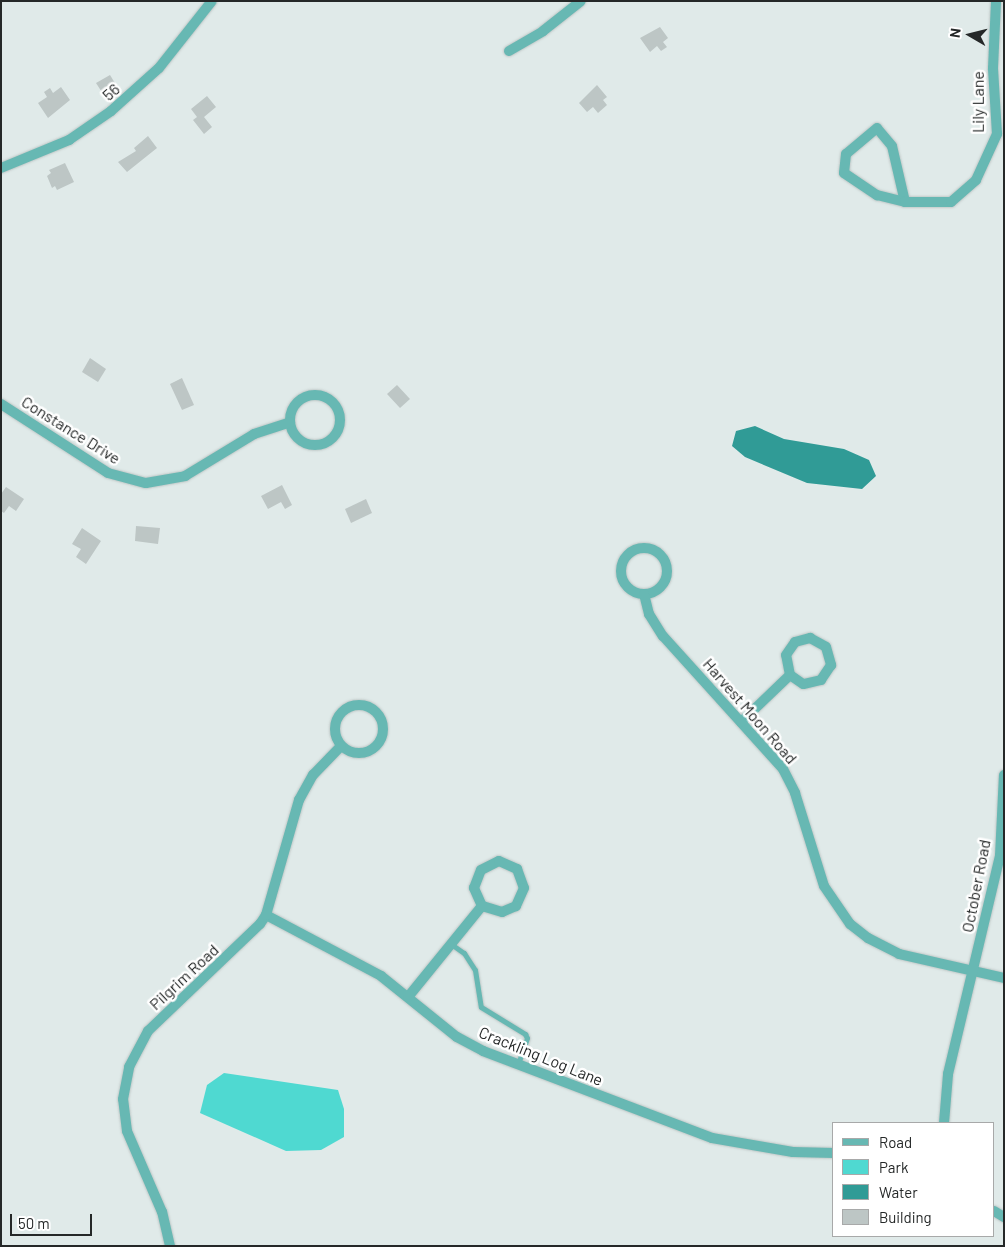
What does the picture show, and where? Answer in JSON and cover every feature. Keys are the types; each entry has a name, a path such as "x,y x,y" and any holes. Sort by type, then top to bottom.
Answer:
{"street":[{"name":"56","path":"1,168 69,140 111,111 159,68 212,1"},
{"path":"509,51 543,31 581,1"},
{"name":"Lily Lane","path":"905,202 892,146 877,128 846,154 844,173 877,195 905,202 951,202 976,180 997,134 993,68 996,1"},
{"path":"312,395 328,398 340,416 334,436 316,446 300,441 290,422 294,407 312,395"},
{"name":"Constance Drive","path":"1,404 108,473 146,482 185,476 254,434 290,422"},
{"path":"645,548 658,553 666,570 660,586 644,594 626,585 621,570 626,556 645,548"},
{"name":"Harvest Moon Road","path":"644,594 650,614 663,636 774,757 790,781 824,886 846,919 868,938 888,950 1004,978"},
{"path":"810,638 826,647 831,664 821,680 803,684 790,675 786,655 795,642 810,638"},
{"path":"741,722 790,675"},
{"path":"364,705 377,713 383,732 373,749 354,753 340,746 334,727 344,710 364,705"},
{"name":"Pilgrim Road","path":"170,1246 162,1212 134,1150 125,1123 123,1091 129,1067 148,1031 253,932 266,915 299,800 313,775 340,746"},
{"name":"October Road","path":"944,1122 948,1074 1000,856 1004,775"},
{"path":"494,862 513,866 524,883 519,902 502,912 482,906 474,893 478,874 494,862"},
{"path":"408,997 482,906"},
{"name":"Crackling Log Lane","path":"266,915 381,976 457,1036 518,1064 712,1138 793,1152 832,1153"}],"lane":[{"path":"451,944 464,953 475,970 481,1007 525,1034 527,1038 518,1064"}],"green space":[{"path":"224,1073 338,1090 344,1109 344,1137 321,1150 286,1151 200,1113 207,1085"}],"water":[{"path":"755,426 784,439 844,449 869,460 876,476 862,489 807,483 745,457 732,446 736,431"}],"building":[{"path":"660,27 668,38 663,42 667,47 661,51 657,46 650,52 640,38"},
{"path":"110,75 118,88 105,97 96,83"},
{"path":"597,85 607,97 603,100 607,105 598,113 593,107 587,112 579,103"},
{"path":"61,87 70,100 48,118 38,103 47,97 44,92 50,88 53,93"},
{"path":"207,96 216,107 204,117 212,127 204,134 193,120 197,117 191,109"},
{"path":"148,136 157,148 127,172 118,162 136,151 134,148"},
{"path":"65,163 74,182 57,190 55,186 52,188 47,176 51,173 49,170"},
{"path":"90,358 106,369 98,382 82,372"},
{"path":"182,378 194,405 182,410 170,384"},
{"path":"397,385 410,399 400,408 387,394"},
{"path":"282,485 292,505 285,509 281,502 268,509 261,496"},
{"path":"6,487 24,499 16,511 9,506 4,513 1,511 1,494"},
{"path":"366,499 372,513 351,523 345,509"},
{"path":"136,526 160,528 158,544 135,541"},
{"path":"82,528 101,541 86,564 76,557 81,549 72,544"}]}
